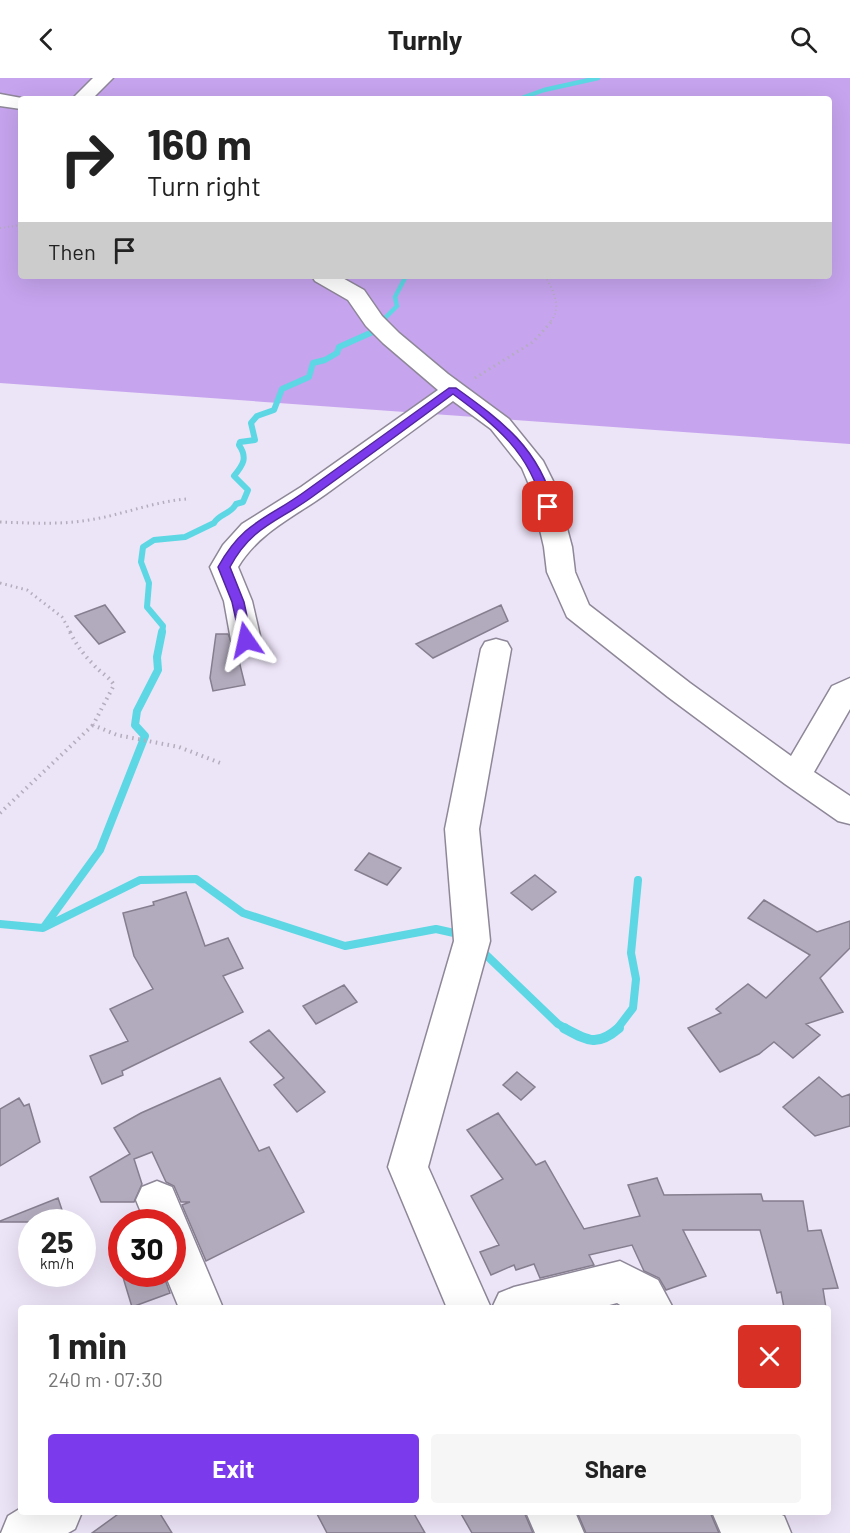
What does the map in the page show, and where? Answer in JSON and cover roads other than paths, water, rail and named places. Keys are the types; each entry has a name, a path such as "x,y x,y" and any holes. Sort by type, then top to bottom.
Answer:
{"street":[{"path":"84,96 104,78"},
{"path":"0,100 18,103"},
{"path":"328,279 356,295 374,321 391,338 453,390 500,424 534,467 543,487 558,548 561,572 578,610 680,690 796,776 850,812"},
{"path":"246,640 238,602 224,567 235,547 252,529 303,499 453,390"},
{"path":"468,1305 408,1167 472,941 462,829 496,649"},
{"path":"796,776 843,694 850,689"},
{"path":"186,1272 200,1305"},
{"path":"526,1305 620,1282 643,1295 649,1305"},
{"path":"551,1515 560,1533"}],"waterway":[{"path":"527,96 598,78"},
{"path":"385,321 385,318 397,306 395,297 404,279"},
{"path":"384,327 385,321"},
{"path":"162,633 163,626 147,607 149,583 141,562 143,547 154,540 185,537 214,523 236,504 243,502 248,490 234,476 244,458 240,442 255,440 251,423 257,416 274,410 282,389 309,377 313,363 325,360 337,353 339,347 377,330"},
{"path":"44,927 100,850 145,736 135,725 137,711 158,670 157,657 162,632"},
{"path":"0,924 43,928 140,880 196,879 243,913 345,946 436,929 463,935"},
{"path":"617,1029 633,1008 636,979 631,953 638,880"},
{"path":"481,950 558,1024 567,1029"},
{"path":"564,1028 592,1040 604,1038 619,1028"}]}
